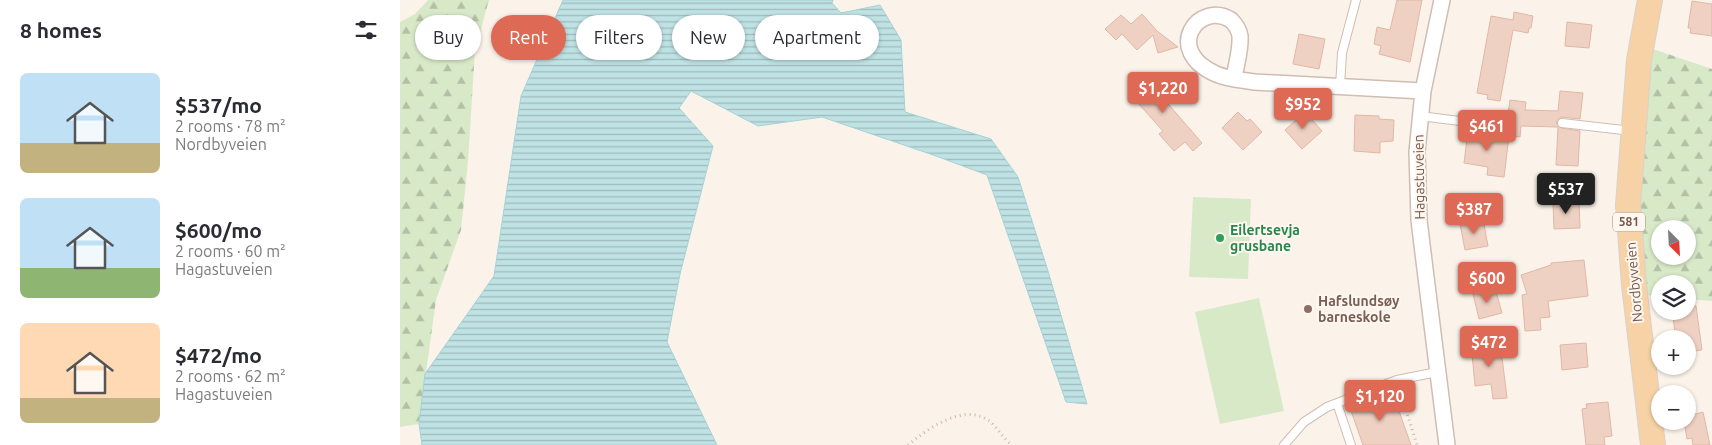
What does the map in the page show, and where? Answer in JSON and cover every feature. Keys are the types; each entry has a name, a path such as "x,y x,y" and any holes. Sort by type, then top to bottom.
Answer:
{"main road":[{"name":"Nordbyveien","path":"1650,0 1639,60 1628,206 1634,285 1653,445"}],"street":[{"name":"Hagastuveien","path":"1442,0 1423,91 1417,152 1420,220 1447,445"},
{"path":"1234,78 1240,44 1237,27 1220,10 1210,9 1200,13 1188,29 1187,38 1197,59 1205,68 1217,75 1254,82 1423,91"}],"lane":[{"path":"1340,86 1342,53 1356,0"},
{"path":"1420,116 1506,128"},
{"path":"1562,123 1634,132"},
{"path":"1284,445 1309,418 1337,403 1397,380 1437,372"},
{"path":"1337,403 1351,445"}],"path":[{"path":"1397,380 1417,445"},
{"path":"908,445 929,428 964,414 978,414 990,422 1006,441 1012,445"}],"green space":[{"path":"428,0 489,0 481,29 481,15 415,15 415,60 474,60 468,162 461,230 436,300 419,424 400,427 400,22 415,14"},
{"path":"1647,47 1712,69 1712,301 1696,300 1696,275 1651,275 1651,295 1643,295 1638,193"},
{"name":"Eilertsevja grusbane","path":"1193,197 1251,199 1248,279 1189,277"},
{"path":"1259,298 1284,411 1220,424 1195,312"}],"water":[{"path":"563,0 833,0 832,3 841,13 880,5 901,40 905,112 991,139 1018,177 1087,404 1066,402 987,175 822,117 758,126 691,91 679,108 713,146 680,274 667,342 717,445 422,445 419,424 425,374 494,276 521,96 537,60 566,60 566,15 556,15"}],"building":[{"path":"1397,0 1422,0 1410,62 1379,54 1381,46 1374,44 1377,27 1390,30"},
{"path":"1692,1 1712,4 1712,36 1690,33 1691,28 1688,28"},
{"path":"1514,12 1533,16 1531,28 1529,28 1528,33 1513,30 1500,101 1487,99 1488,95 1477,93 1491,16 1513,20"},
{"path":"1142,14 1157,31 1178,47 1158,53 1153,35 1137,50 1122,34 1116,40 1105,29 1121,15 1131,24"},
{"path":"1567,22 1592,25 1589,48 1565,46"},
{"path":"1299,34 1325,39 1319,69 1293,64"},
{"path":"1148,74 1167,95 1163,98 1202,143 1193,151 1185,142 1174,151 1159,134 1163,131 1128,92"},
{"path":"1560,91 1583,93 1580,119 1562,117 1556,123 1561,128 1580,131 1578,166 1556,165 1558,127 1521,126 1520,137 1506,135 1513,127 1507,121 1510,100 1526,102 1525,110 1558,111"},
{"path":"1238,112 1247,121 1250,119 1262,132 1243,150 1222,128"},
{"path":"1305,112 1322,131 1302,149 1285,130"},
{"path":"1355,115 1379,116 1379,119 1394,120 1393,141 1380,142 1380,153 1354,151"},
{"path":"1468,131 1509,136 1504,177 1487,175 1488,167 1464,163"},
{"path":"1579,202 1580,228 1554,229 1553,203"},
{"path":"1483,219 1488,246 1465,250 1460,224"},
{"path":"1584,260 1588,296 1548,301 1550,317 1540,318 1541,330 1525,331 1522,295 1527,294 1521,275 1551,265 1551,263"},
{"path":"1495,288 1502,313 1479,319 1473,294"},
{"path":"1696,306 1702,350 1696,351 1696,330 1675,330 1673,320 1696,320"},
{"path":"1500,341 1507,398 1493,399 1491,384 1475,386 1471,344"},
{"path":"1586,343 1588,367 1562,370 1560,345"},
{"path":"1392,391 1411,445 1363,445 1350,408 1367,403 1366,400"},
{"path":"1608,402 1612,436 1604,437 1605,445 1586,445 1582,409 1587,408 1586,404"},
{"path":"1703,412 1710,445 1693,445 1692,438 1687,439 1686,430 1696,430 1696,414"}],"place":[{"name":"Eilertsevja grusbane","path":"1220,238"},
{"name":"Hafslundsøy barneskole","path":"1308,309"}]}
